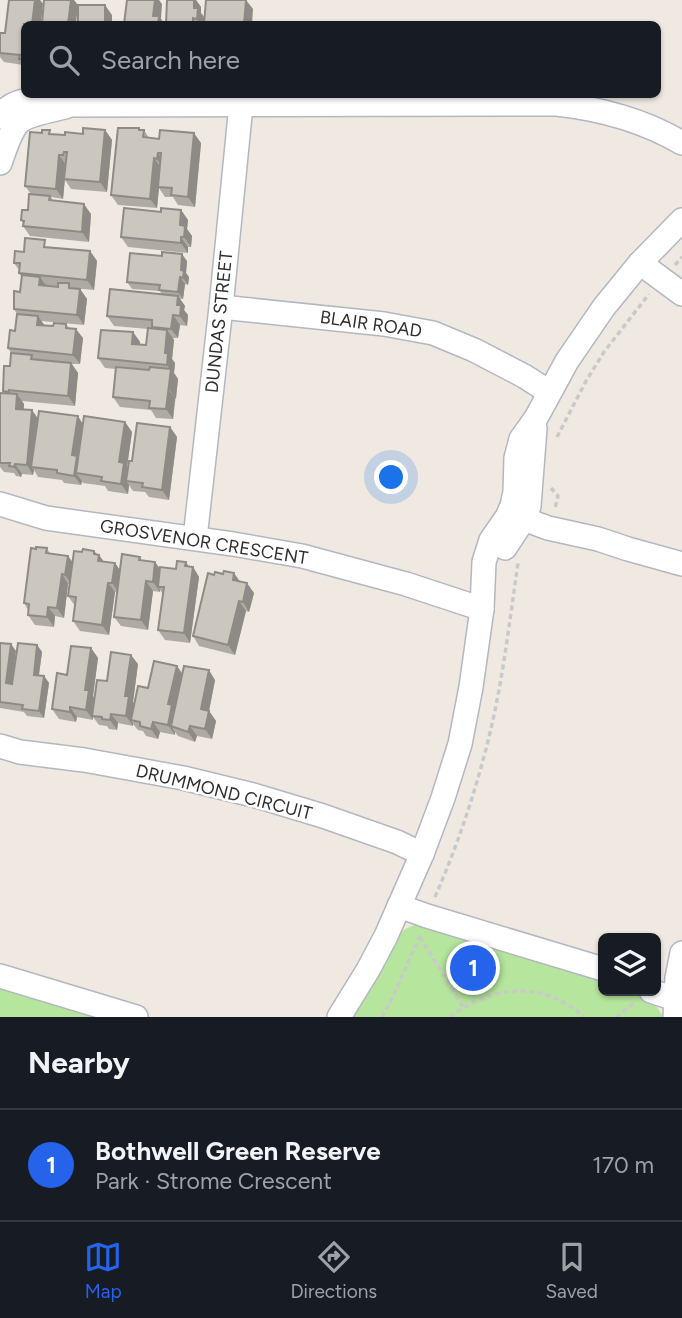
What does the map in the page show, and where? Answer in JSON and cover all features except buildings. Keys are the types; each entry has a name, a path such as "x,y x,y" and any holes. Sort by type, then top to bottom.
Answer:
{"street":[{"path":"0,117 10,105 35,99 71,105 557,104 608,112 663,132 682,144"},
{"path":"0,163 19,122 71,105"},
{"name":"DUNDAS STREET","path":"195,538 241,105"},
{"path":"682,220 640,262 587,330 521,439 517,449 515,492 522,510 548,528 598,539 682,564"},
{"path":"640,262 682,294"},
{"name":"BLAIR ROAD","path":"221,307 384,324 433,333 474,350 549,392"},
{"name":"GROSVENOR CRESCENT","path":"0,503 46,519"},
{"path":"522,510 553,513 598,539"},
{"path":"339,1017 368,970 400,906 443,798 460,744 482,609 522,510"},
{"name":"GROSVENOR CRESCENT","path":"0,521 46,519 270,550 407,584 482,609"},
{"name":"DRUMMOND CIRCUIT","path":"7,751 84,760 195,781 323,816 422,853"},
{"path":"400,906 423,926 598,968"},
{"path":"670,992 682,953"},
{"path":"0,976 136,1017"}],"path":[{"path":"555,439 604,352 661,279 682,257"},
{"path":"547,484 558,496 553,513"},
{"path":"382,1017 397,988 454,851 486,749 500,681 518,559"},
{"path":"423,926 463,1007"},
{"path":"450,1017 480,998 514,991 530,991 558,999 584,1017"},
{"path":"616,1017 642,996"}],"green space":[{"path":"415,925 598,979 598,996 640,996 652,1002 663,1017 352,1017 401,932"},
{"path":"0,985 118,1017 0,1017"}],"place":[{"name":"Bothwell Green Reserve","path":"473,968"}]}
